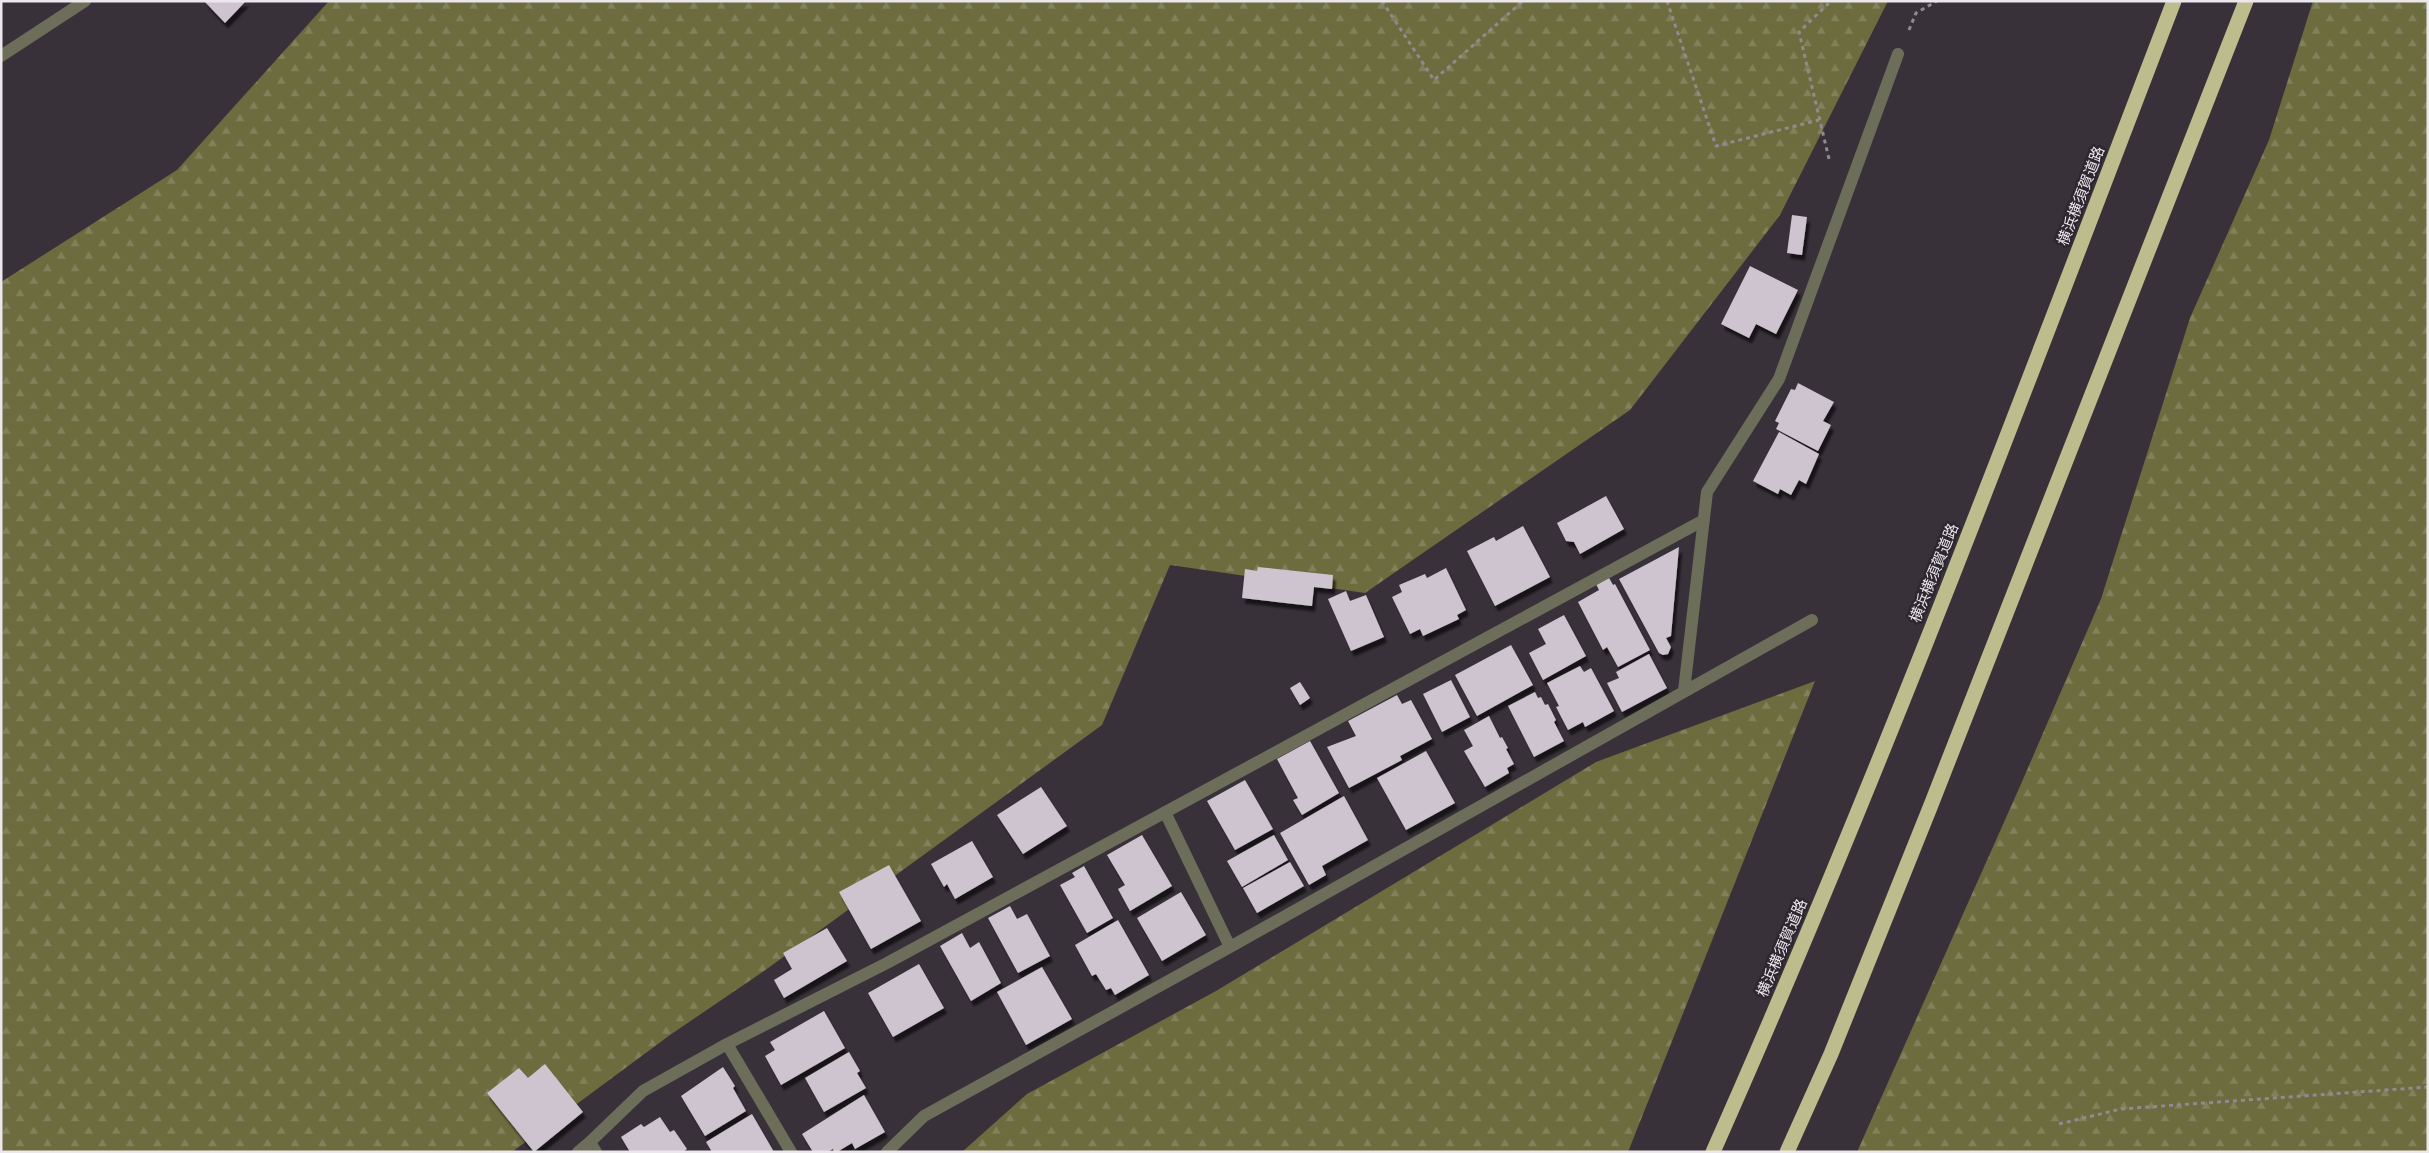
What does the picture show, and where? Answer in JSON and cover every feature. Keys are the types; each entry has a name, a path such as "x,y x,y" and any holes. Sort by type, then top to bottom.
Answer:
{"highway":[{"name":"横浜横須賀道路","path":"1713,1152 1766,1032 1868,788 2012,424 2174,1"},
{"path":"1787,1152 1831,1054 1932,805 2246,1"}],"street":[{"path":"1,56 85,1"},
{"path":"1684,692 1707,492 1779,378 1898,54"},
{"path":"578,1152 593,1147 643,1091 726,1044 887,963 1704,520"},
{"path":"887,1152 924,1116 1230,947 1812,620"},
{"path":"1165,812 1230,947"},
{"path":"726,1044 791,1152"}],"path":[{"path":"1382,1 1434,80 1523,1"},
{"path":"1667,1 1716,146 1818,120"},
{"path":"1831,1 1799,32 1818,120 1842,207"},
{"path":"1898,54 1916,13 1937,1"},
{"path":"2059,1124 2121,1109 2428,1087"}],"green space":[{"path":"329,1 1888,1 1780,215 1630,410 1365,593 1170,565 1102,725 764,971 670,1035 512,1152 1,1152 1,282 177,170"},
{"path":"2313,1 2428,1 2428,1152 1857,1152 2101,599 2190,318 2269,140"},
{"path":"1815,681 1628,1152 962,1152 1027,1094 1216,991 1596,762"}],"building":[{"path":"204,1 246,1 225,23"},
{"path":"1792,215 1807,217 1802,255 1787,253"},
{"path":"1750,266 1798,290 1776,334 1756,324 1749,338 1721,324"},
{"path":"1798,383 1834,402 1823,421 1831,425 1818,451 1776,429 1779,423 1775,421 1791,389 1795,390"},
{"path":"1779,432 1819,454 1806,484 1799,480 1791,495 1780,489 1778,494 1753,481"},
{"path":"1606,496 1624,529 1580,554 1574,542 1566,541 1557,523"},
{"path":"1523,526 1550,577 1495,606 1467,551 1494,537 1496,541"},
{"path":"1679,547 1671,636 1666,638 1671,647 1668,654 1663,655 1659,653 1619,579"},
{"path":"1258,567 1333,575 1332,589 1314,587 1312,606 1242,598 1245,569 1257,571"},
{"path":"1446,568 1466,610 1457,615 1459,619 1423,636 1420,629 1410,634 1392,597 1402,592 1399,585 1425,574 1427,578"},
{"path":"1608,576 1613,585 1615,584 1650,650 1618,667 1607,647 1603,650 1578,602 1599,590 1595,582"},
{"path":"1346,591 1350,601 1366,595 1384,637 1351,651 1328,599"},
{"path":"1564,615 1586,656 1543,680 1529,653 1546,644 1538,629"},
{"path":"1511,645 1533,685 1477,716 1455,675"},
{"path":"1649,654 1667,688 1622,712 1607,683 1619,678 1616,672"},
{"path":"1580,666 1584,672 1591,668 1614,711 1585,727 1583,722 1568,730 1556,707 1559,706 1547,683"},
{"path":"1451,680 1470,717 1442,732 1423,694"},
{"path":"1300,682 1310,698 1300,705 1290,688"},
{"path":"1535,692 1538,698 1541,697 1545,705 1548,704 1556,720 1554,722 1564,741 1534,757 1508,706"},
{"path":"1397,695 1402,704 1411,700 1432,739 1400,756 1402,760 1349,788 1327,747 1356,736 1348,721"},
{"path":"1489,716 1500,738 1502,737 1508,748 1506,749 1514,764 1507,768 1509,773 1485,787 1464,751 1473,746 1464,730"},
{"path":"1310,741 1339,793 1302,815 1293,800 1298,798 1277,759"},
{"path":"1426,751 1455,803 1406,830 1377,778"},
{"path":"1245,780 1273,829 1235,850 1207,801"},
{"path":"1041,787 1067,826 1023,854 997,815"},
{"path":"1344,796 1368,840 1322,866 1326,875 1309,885 1280,833"},
{"path":"1142,835 1172,886 1130,911 1118,889 1125,885 1107,855"},
{"path":"1274,835 1288,860 1242,887 1227,861"},
{"path":"972,841 993,877 955,899 947,884 944,887 931,864"},
{"path":"1290,862 1304,886 1257,913 1243,888"},
{"path":"889,865 921,921 871,949 839,892"},
{"path":"1084,866 1113,918 1087,933 1060,885 1075,877 1072,873"},
{"path":"1181,892 1206,935 1162,961 1137,918"},
{"path":"1010,906 1017,919 1027,914 1050,956 1018,973 988,918"},
{"path":"1118,920 1149,975 1115,995 1111,988 1106,990 1096,974 1092,976 1075,945"},
{"path":"827,928 847,961 784,998 774,980 792,969 783,953"},
{"path":"962,933 970,948 979,942 1001,983 971,1001 940,946"},
{"path":"919,964 944,1008 893,1037 868,993"},
{"path":"1042,967 1072,1019 1026,1045 997,992"},
{"path":"824,1011 845,1048 781,1085 765,1056 775,1050 770,1042"},
{"path":"849,1052 860,1071 857,1073 866,1088 824,1112 805,1078"},
{"path":"545,1064 583,1112 534,1152 487,1093 519,1068 528,1078"},
{"path":"723,1067 735,1086 733,1088 746,1111 705,1136 681,1096"},
{"path":"864,1095 885,1132 855,1149 852,1143 837,1152 834,1152 833,1149 827,1152 813,1152 802,1134"},
{"path":"752,1114 774,1152 712,1152 706,1142"},
{"path":"660,1117 670,1132 674,1130 687,1149 683,1152 630,1152 621,1137 641,1124 644,1127"}]}
